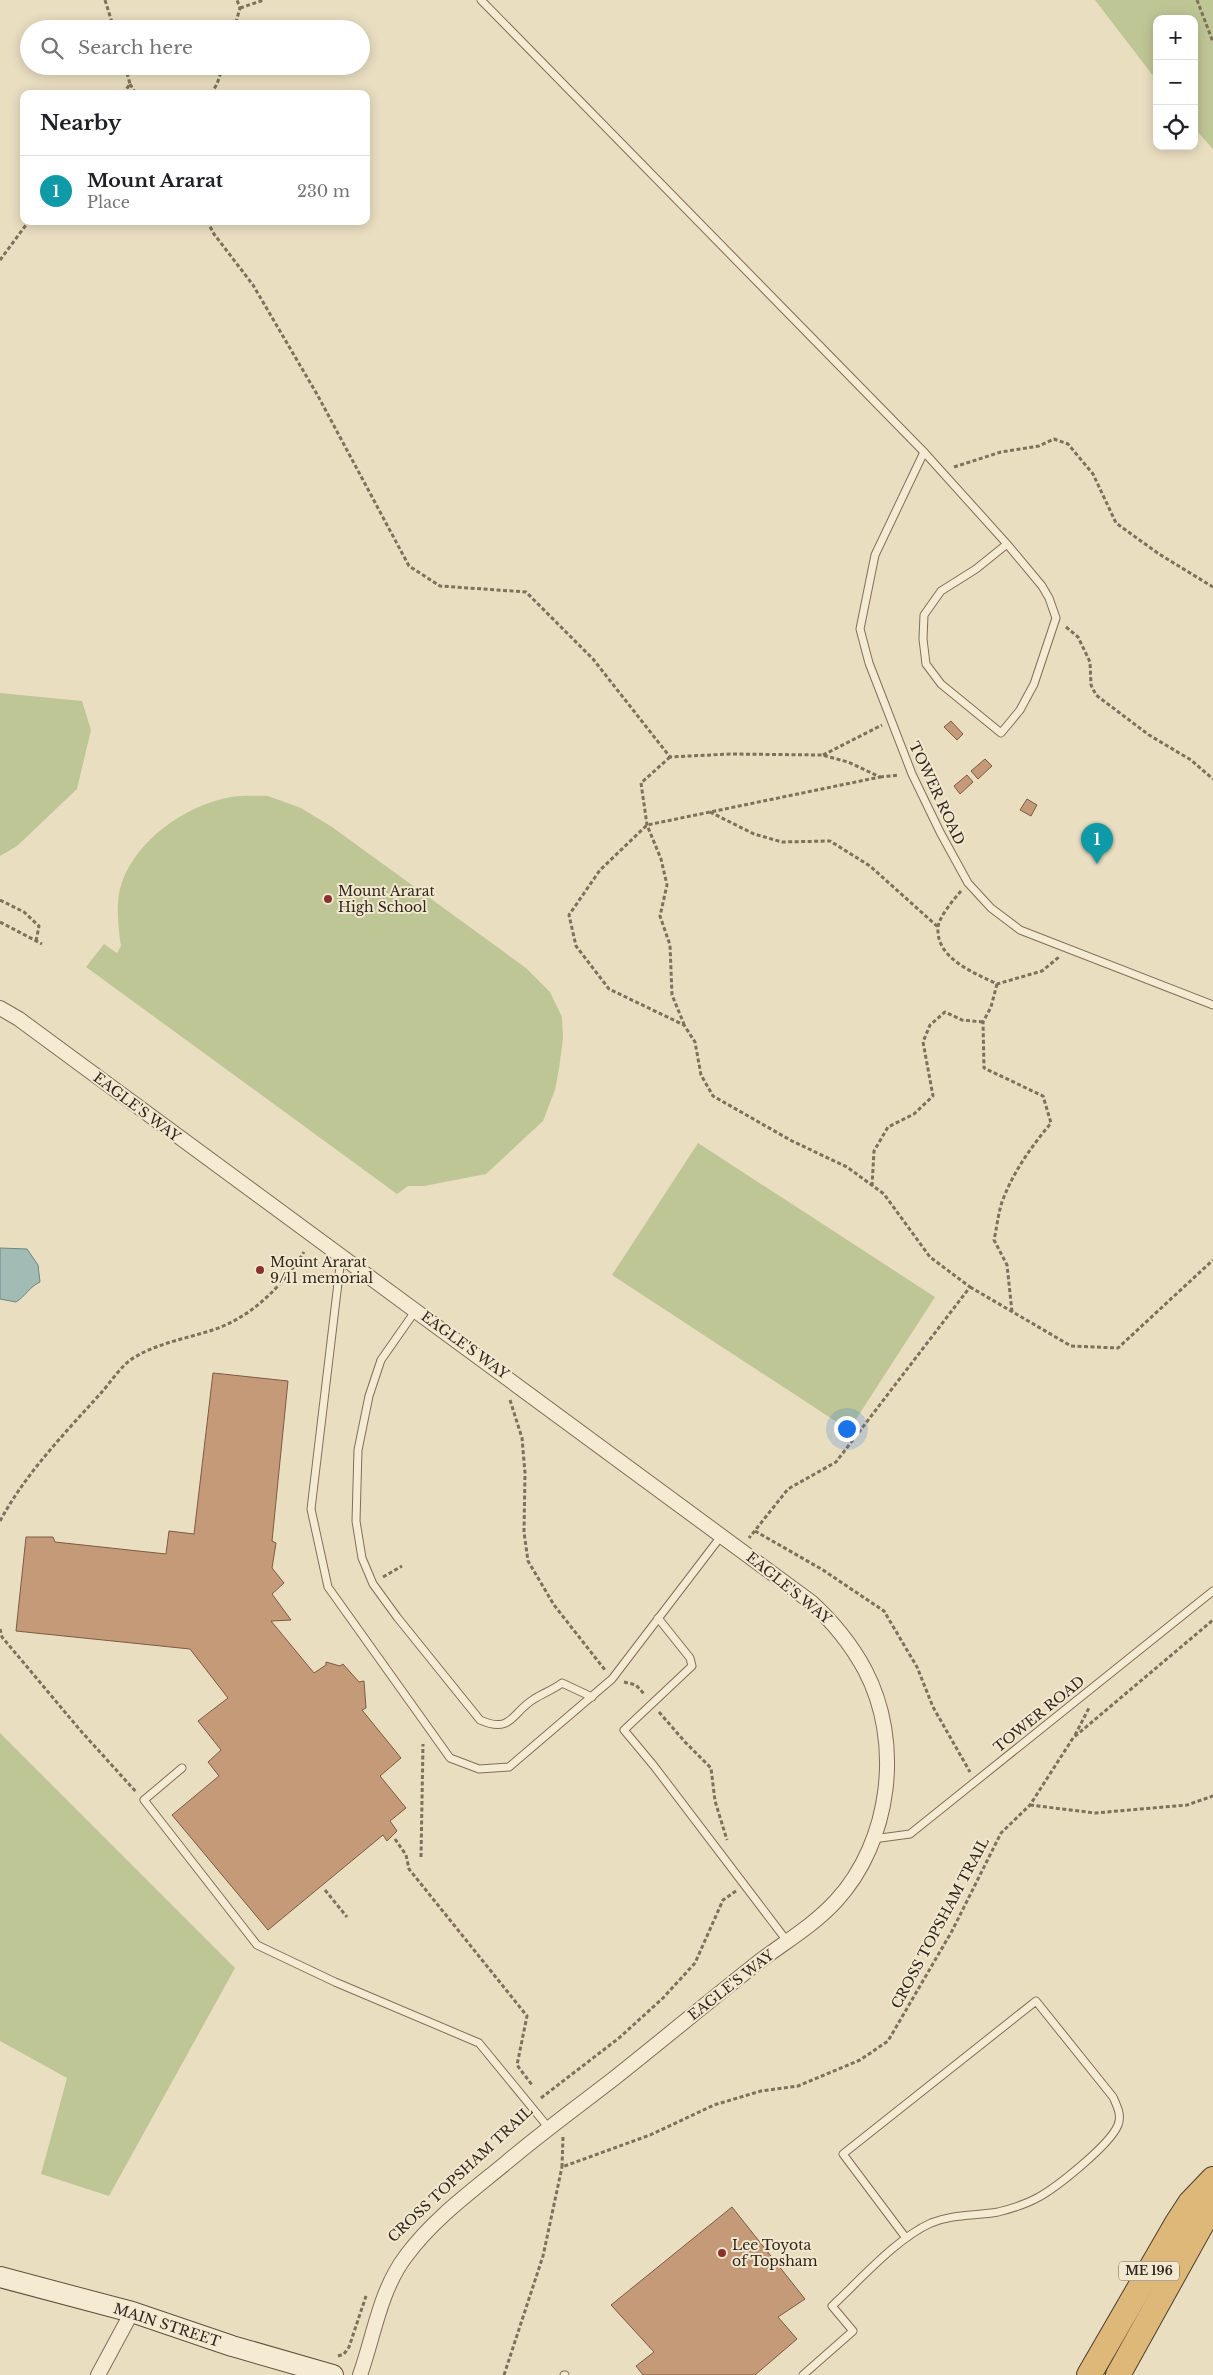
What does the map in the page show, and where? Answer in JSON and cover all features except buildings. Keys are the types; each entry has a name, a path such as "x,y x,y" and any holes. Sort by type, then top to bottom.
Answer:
{"highway":[{"name":"ME 196","path":"1089,2375 1177,2223 1190,2203 1213,2179"},
{"name":"ME 196","path":"1118,2375 1213,2204"},
{"path":"1078,2375 1103,2350"}],"main road":[{"name":"MAIN STREET","path":"0,2277 132,2312 232,2346 333,2375"}],"street":[{"name":"EAGLE'S WAY","path":"0,1008 19,1019 341,1258 416,1310 811,1602 834,1624 866,1671 885,1729 887,1764 884,1808 873,1839 854,1877 837,1900 816,1920 611,2080 549,2122 452,2207 406,2256 394,2274 360,2375"},
{"path":"98,2375 132,2312"}],"lane":[{"path":"480,0 924,452 1007,544 1042,586 1049,598 1056,618 1034,684 1020,710 1001,733 941,684 926,664 923,638 924,615 941,590 976,569 1007,544"},
{"name":"TOWER ROAD","path":"924,452 875,555 860,629 869,663 912,774 940,832 968,883 1003,918 1020,930 1213,1005"},
{"path":"341,1258 312,1509 328,1587 450,1758 479,1769 509,1767 612,1679 722,1535"},
{"path":"416,1310 381,1360 369,1396 358,1450 356,1521 362,1558 373,1584 397,1617 480,1720 494,1726 508,1723 533,1699 562,1683 592,1697"},
{"name":"TOWER ROAD","path":"873,1839 910,1834 1213,1591"},
{"path":"658,1618 690,1658 692,1666 624,1730 654,1766 787,1941"},
{"path":"182,1768 144,1800 257,1945 326,1978 479,2043 549,2122"},
{"path":"803,2375 853,2331 832,2306 906,2238 931,2223 961,2215 998,2212 1037,2198 1085,2162 1105,2144 1118,2125 1120,2112 1113,2097 1036,2001 843,2154 906,2238"}],"path":[{"path":"105,0 111,20"},
{"path":"237,0 240,8 237,20"},
{"path":"240,8 264,0"},
{"path":"1197,0 1213,42"},
{"path":"128,75 134,90"},
{"path":"214,90 218,84 220,75"},
{"path":"126,90 130,84"},
{"path":"0,260 26,225"},
{"path":"209,225 258,294 318,396 409,566 440,586 526,592 593,659 670,757"},
{"path":"942,472 1001,452 1039,446 1054,440 1068,444 1093,474 1116,523 1159,554 1213,587"},
{"path":"1056,618 1078,637 1090,662 1091,685 1096,696 1148,735 1191,760 1213,779"},
{"path":"822,755 892,721"},
{"path":"880,776 848,762 822,755 730,754 670,757 641,783 647,825 661,859 667,885 660,916 670,945 672,994 684,1025 695,1042 701,1075 713,1096 792,1141 847,1167 884,1194 930,1257 970,1287 1071,1346 1118,1348 1213,1260"},
{"path":"684,1025 609,989 576,946 569,915 600,870 647,825 880,776 912,774"},
{"path":"710,812 754,834 782,842 830,841 870,866 938,927 942,948 963,967 998,984 1042,971 1069,948"},
{"path":"938,927 950,905 968,883"},
{"path":"0,900 24,912 39,926 36,941"},
{"path":"0,922 42,944"},
{"path":"998,984 991,1007 982,1022 984,1068 1043,1096 1051,1123 1033,1146 1015,1175 1002,1203 994,1240 1007,1265 1012,1312"},
{"path":"872,1186 874,1150 888,1127 914,1114 933,1096 923,1042 930,1025 945,1012 962,1020 982,1022"},
{"path":"0,1521 14,1495 34,1469 71,1424 133,1358 167,1342 220,1327 244,1316 270,1296 304,1252"},
{"path":"741,1549 788,1488 836,1462 970,1287"},
{"path":"510,1398 522,1438 525,1473 524,1532 528,1561 554,1605 612,1679 636,1684 684,1742 711,1768 714,1801 727,1841 732,1848"},
{"path":"755,1531 822,1570 884,1611 917,1667 933,1707 976,1782"},
{"name":"CROSS TOPSHAM TRAIL","path":"562,2167 650,2135 714,2105 761,2091 798,2086 860,2060 888,2041 952,1931 1001,1833 1030,1805 1074,1738 1213,1620"},
{"path":"0,1629 2,1637 80,1730 144,1800"},
{"path":"421,1857 423,1744"},
{"path":"1030,1805 1095,1812 1187,1805 1213,1796"},
{"path":"395,1839 406,1855 409,1869 527,2016 517,2065 541,2098 619,2038 663,1998 694,1962 723,1900 743,1885"},
{"path":"325,1890 346,1917"},
{"name":"CROSS TOPSHAM TRAIL","path":"541,2098 546,2104 549,2122"},
{"path":"504,2375 543,2256 562,2167 563,2131 549,2122"},
{"path":"310,2369 344,2354 349,2347 367,2295"}],"green space":[{"path":"1095,0 1213,0 1213,149 1198,132 1198,15 1153,15 1153,76"},
{"path":"0,693 82,701 91,730 77,789 17,846 0,856"},
{"path":"236,796 268,796 301,808 332,827 526,968 550,992 562,1017 563,1038 555,1090 543,1121 486,1174 424,1186 408,1186 397,1194 86,967 104,944 117,953 121,946 118,898 122,882 129,867 150,839 179,817 210,802"},
{"path":"698,1143 935,1297 849,1430 612,1275"},
{"path":"0,1733 235,1968 109,2196 41,2174 67,2078 0,2041"}],"water":[{"path":"0,1248 27,1249 38,1265 40,1282 16,1302 0,1299"}],"place":[{"name":"Mount Ararat","path":"1097,864"},
{"name":"Mount Ararat High School","path":"328,899"},
{"name":"Mount Ararat 9/11 memorial","path":"260,1270"},
{"name":"Lee Toyota of Topsham","path":"722,2253"}]}
